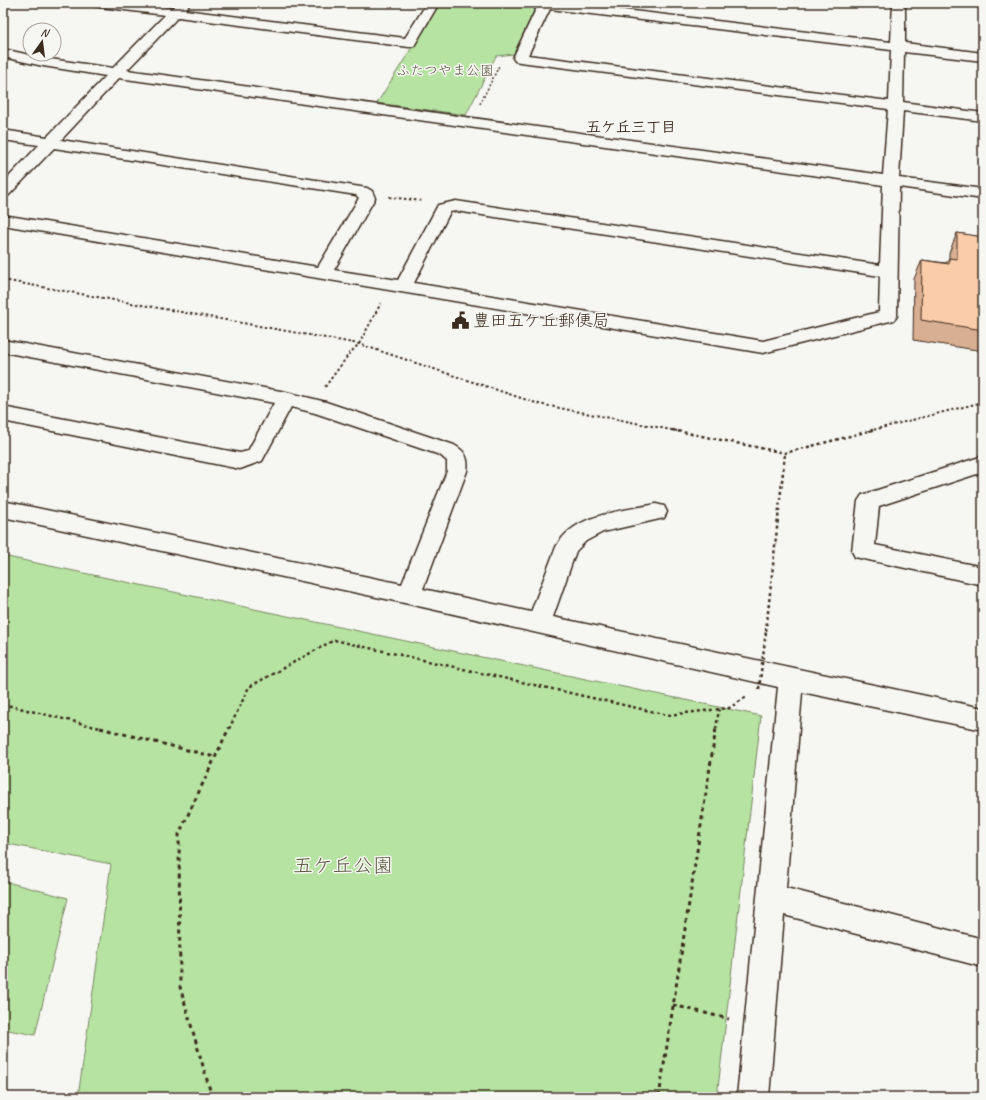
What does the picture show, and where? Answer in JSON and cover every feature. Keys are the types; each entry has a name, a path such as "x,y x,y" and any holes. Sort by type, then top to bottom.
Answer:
{"street":[{"path":"100,3 175,14 409,42 433,3"},
{"path":"3,192 185,3"},
{"path":"983,57 898,48 542,3 520,58 983,117"},
{"path":"3,220 763,347 888,316 891,181 896,106 899,3"},
{"path":"3,53 43,62 116,73 983,194"},
{"path":"3,135 361,191 366,194 367,198 323,274"},
{"path":"397,287 444,208 448,206 889,272"},
{"path":"3,346 312,405 447,450 456,456 458,462 457,471 409,594"},
{"path":"3,414 240,461 255,456 286,399"},
{"path":"983,464 869,501 863,551 983,576"},
{"path":"3,509 409,594 791,679 983,719"},
{"path":"539,623 567,547 578,535 598,525 656,512"},
{"path":"754,1097 791,679"},
{"path":"771,898 983,953"}],"path":[{"path":"478,108 503,59 520,58"},
{"path":"366,194 424,201"},
{"path":"3,280 359,344 539,404 785,453 983,402"},
{"path":"312,405 349,354 359,344 397,287"},
{"path":"212,1097 180,986 179,834 249,688 334,640 668,715 729,708 758,689 766,631 785,453"},
{"path":"3,704 216,757"},
{"path":"659,1097 719,709"},
{"path":"673,1005 760,1027"}],"green space":[{"name":"ふたつやま公園","path":"440,3 498,3 536,7 514,54 496,56 466,115 377,103"},
{"name":"五ケ丘公園","path":"3,556 761,716 717,1097 78,1097 111,864 3,843"},
{"path":"3,881 68,898 35,1035 3,1029"}],"building":[{"path":"957,233 983,237 983,330 921,320 922,260 949,264 949,258 957,259"}],"place":[{"name":"豊田五ケ丘郵便局","path":"460,320"}],"district":[{"name":"五ケ丘三丁目","path":"631,127"}]}
